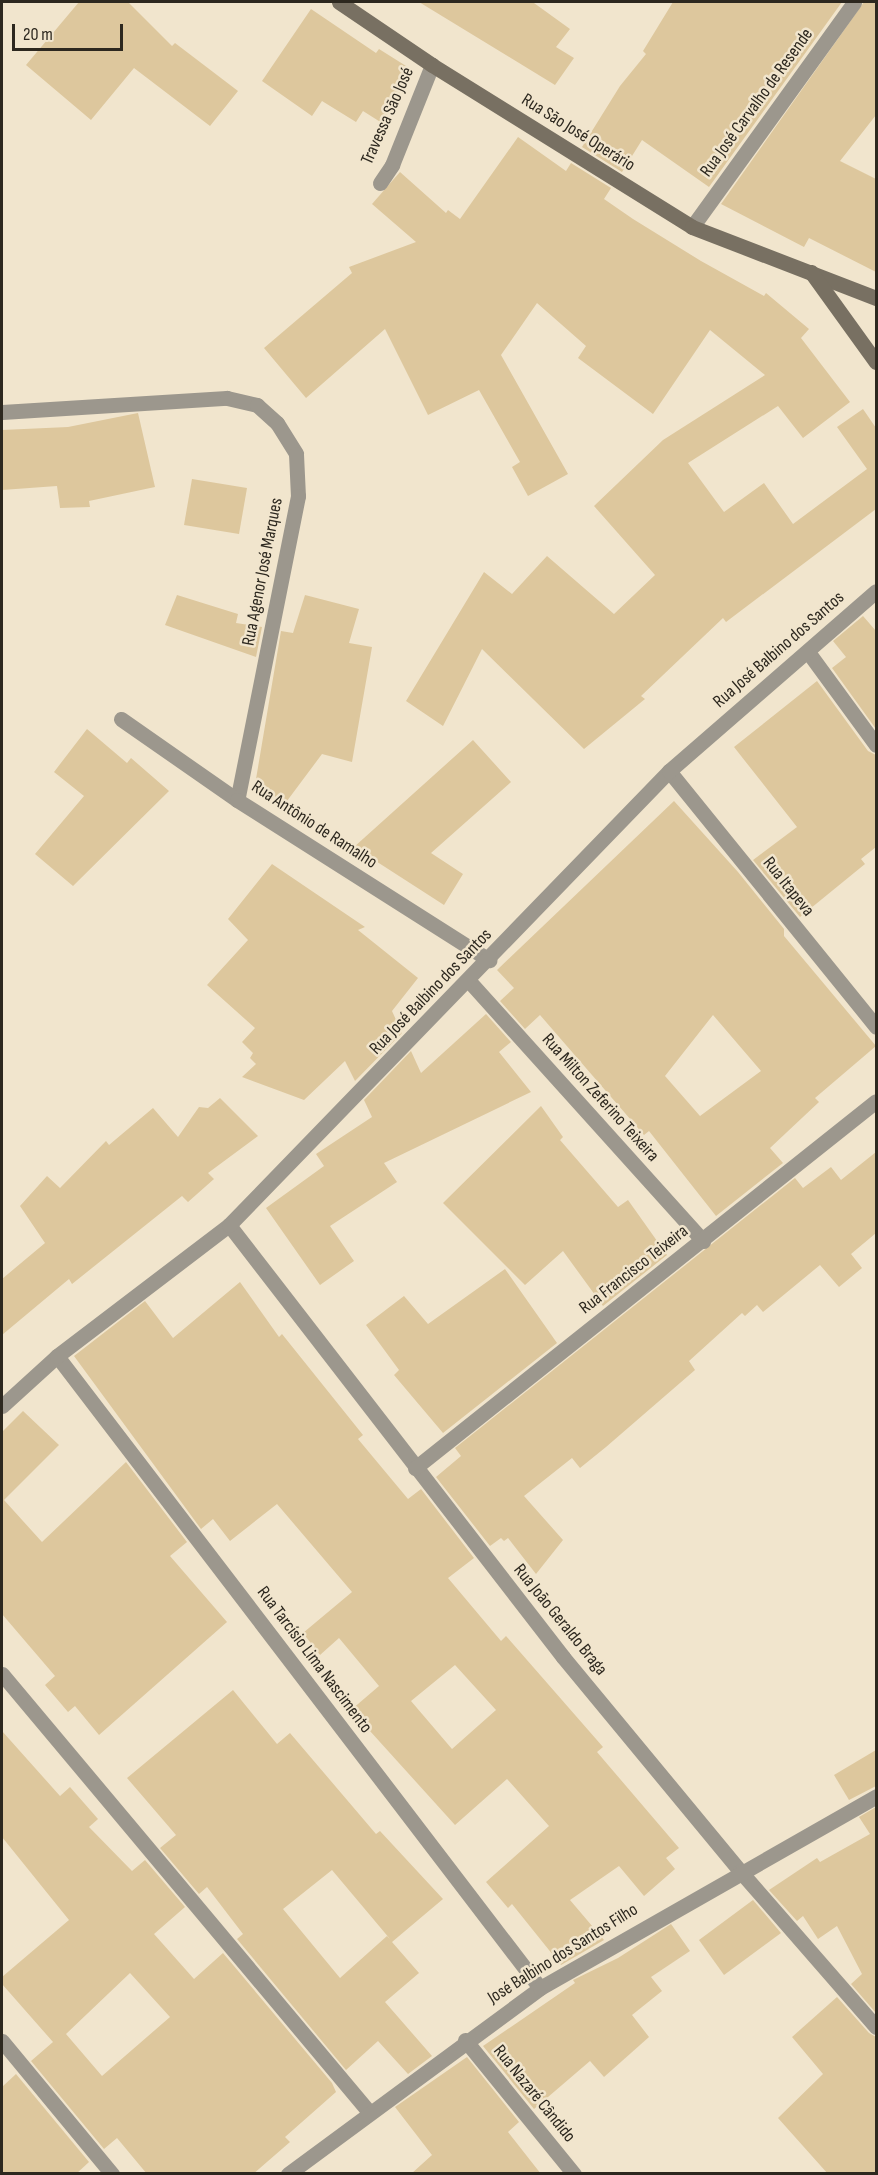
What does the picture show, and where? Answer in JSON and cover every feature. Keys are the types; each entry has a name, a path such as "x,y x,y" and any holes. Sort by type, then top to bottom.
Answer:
{"street":[{"name":"Rua São José Operário","path":"339,2 432,64 692,226 876,298"},
{"name":"Rua José Carvalho de Resende","path":"692,226 854,2"},
{"name":"Travessa São José","path":"380,183 392,165 432,64"},
{"path":"811,271 876,362"},
{"name":"Rua Agenor José Marques","path":"2,412 226,398 257,405 277,423 296,454 298,496 237,800"},
{"name":"Rua José Balbino dos Santos","path":"2,1406 57,1356 229,1225 469,981 669,771 876,591"},
{"path":"808,652 876,745"},
{"name":"Rua Antônio de Ramalho","path":"121,719 237,800 489,960"},
{"name":"Rua Itapeva","path":"669,771 876,1027"},
{"name":"Rua Milton Zeferino Teixeira","path":"469,981 703,1241"},
{"name":"Rua Francisco Teixeira","path":"415,1468 876,1101"},
{"name":"Rua João Geraldo Braga","path":"229,1225 563,1657 740,1871 876,2027"},
{"name":"Rua Tarcísio Lima Nascimento","path":"57,1356 540,1988"},
{"path":"2,1674 369,2112"},
{"name":"José Balbino dos Santos Filho","path":"288,2174 465,2040 540,1988 740,1871 876,1796"},
{"name":"Rua Nazaré Cândido","path":"465,2040 574,2174"},
{"path":"2,2041 112,2174"}],"building":[{"path":"79,2 128,2 172,46 175,43 238,91 210,126 134,68 91,120 26,65"},
{"path":"419,2 534,3 570,29 556,47 574,58 555,85"},
{"path":"673,2 842,2 709,187 642,140 622,172 582,147 620,86 646,54 643,51"},
{"path":"864,2 876,2 876,115 840,161 876,179 876,272 809,238 804,247 721,204"},
{"path":"311,9 376,53 379,49 414,71 382,123 363,111 356,122 322,101 312,116 262,81"},
{"path":"518,137 566,171 571,163 611,188 604,199 633,219 701,261 764,296 766,293 809,329 801,338 850,402 803,438 778,406 688,463 724,512 764,483 793,524 867,469 837,427 863,409 876,428 876,509 726,622 723,618 641,696 645,699 584,749 482,649 443,726 406,701 484,572 512,594 547,556 614,614 655,575 594,506 663,440 765,375 710,330 653,414 578,358 586,346 537,303 501,355 568,474 528,496 512,467 520,462 479,390 428,415 385,329 306,398 264,348 352,273 349,267 416,242 372,204 400,172 446,213 448,210 460,219"},
{"path":"138,413 155,487 89,501 90,507 60,508 57,486 2,490 2,430 68,427"},
{"path":"192,479 247,488 239,534 184,525"},
{"path":"177,595 238,614 236,623 262,627 256,657 165,625"},
{"path":"305,595 359,609 349,643 372,647 352,762 322,754 284,805 256,779 281,631 293,633"},
{"path":"863,616 876,631 876,729 832,668 846,657 833,641"},
{"path":"817,681 868,751 876,755 876,847 861,859 865,864 800,917 753,860 797,827 734,747"},
{"path":"87,729 127,763 131,758 169,791 73,886 35,854 84,796 54,772"},
{"path":"473,740 511,782 431,853 463,874 444,905 354,847"},
{"path":"674,801 738,872 784,929 784,936 876,1046 815,1098 819,1102 770,1148 783,1163 716,1216 649,1131 644,1135 540,1015 525,1029 500,1001 514,988 497,970","holes":["713,1015 761,1071 700,1116 665,1076"]},
{"path":"272,864 365,927 358,930 418,978 392,1011 402,1033 355,1081 345,1061 304,1100 242,1077 256,1064 250,1058 253,1053 242,1042 255,1028 207,985 248,940 228,919"},
{"path":"486,1014 511,1042 499,1052 531,1092 384,1163 397,1182 330,1226 354,1261 320,1285 266,1208 324,1166 316,1154 372,1117 364,1100 411,1051 421,1073"},
{"path":"220,1098 258,1136 208,1173 214,1179 188,1202 182,1196 72,1284 69,1279 2,1335 2,1279 45,1243 20,1206 47,1176 60,1188 106,1141 109,1145 153,1108 178,1137 199,1107 208,1108"},
{"path":"541,1106 563,1137 560,1140 618,1207 628,1200 667,1255 603,1306 563,1251 525,1285 443,1203"},
{"path":"876,1152 876,1233 851,1254 862,1268 839,1287 820,1265 763,1312 757,1305 745,1316 742,1313 689,1361 695,1370 606,1447 580,1468 572,1458 524,1496 563,1540 536,1574 508,1538 504,1541 501,1538 490,1546 436,1477 461,1456 455,1448 795,1178 803,1188 831,1167 841,1180"},
{"path":"505,1269 557,1343 443,1433 394,1375 399,1370 366,1325 404,1296 428,1324"},
{"path":"240,1282 279,1337 282,1334 363,1435 358,1439 408,1499 421,1489 474,1558 448,1578 501,1641 506,1636 603,1747 597,1752 679,1848 666,1858 675,1869 644,1896 619,1866 570,1900 604,1940 561,1965 512,1904 508,1908 486,1882 549,1826 507,1779 455,1825 351,1710 379,1686 339,1638 320,1655 303,1633 352,1592 277,1504 230,1541 213,1519 201,1529 74,1356 145,1301 173,1338","holes":["455,1665 496,1710 452,1749 411,1701"]},
{"path":"23,1411 59,1445 4,1500 42,1542 126,1462 187,1542 170,1556 227,1622 99,1735 75,1706 68,1712 45,1685 55,1676 2,1614 2,1432"},
{"path":"233,1690 277,1744 290,1733 376,1834 380,1831 443,1899 392,1942 419,1973 385,2002 432,2056 408,2074 378,2041 346,2070 237,1939 243,1934 207,1887 199,1894 160,1848 176,1835 127,1778","holes":["332,1870 390,1939 387,1936 340,1978 283,1909"]},
{"path":"2,1731 60,1796 70,1787 98,1819 89,1827 132,1871 145,1860 185,1907 154,1934 194,1979 223,1953 332,2083 336,2092 285,2137 290,2142 253,2174 147,2174 117,2138 104,2149 31,2061 53,2042 2,1984 2,1977 69,1920 2,1837","holes":["130,1973 170,2017 102,2076 66,2034"]},
{"path":"876,1750 876,1786 849,1800 834,1775"},
{"path":"876,1807 876,2013 851,1984 862,1974 837,1926 818,1939 803,1916 797,1921 769,1890 817,1858 820,1862 870,1834 859,1817"},
{"path":"753,1900 781,1933 724,1975 699,1940"},
{"path":"671,1924 690,1951 651,1977 662,1991 632,2015 649,2037 604,2077 590,2061 534,2109 483,2046 575,1983 573,1980 618,1958"},
{"path":"837,1997 869,2033 876,2037 876,2174 828,2174 778,2118 823,2074 792,2037"},
{"path":"467,2057 519,2122 508,2132 541,2174 411,2174 432,2155 395,2107"},
{"path":"16,2074 89,2162 76,2174 2,2174 2,2087"}]}
